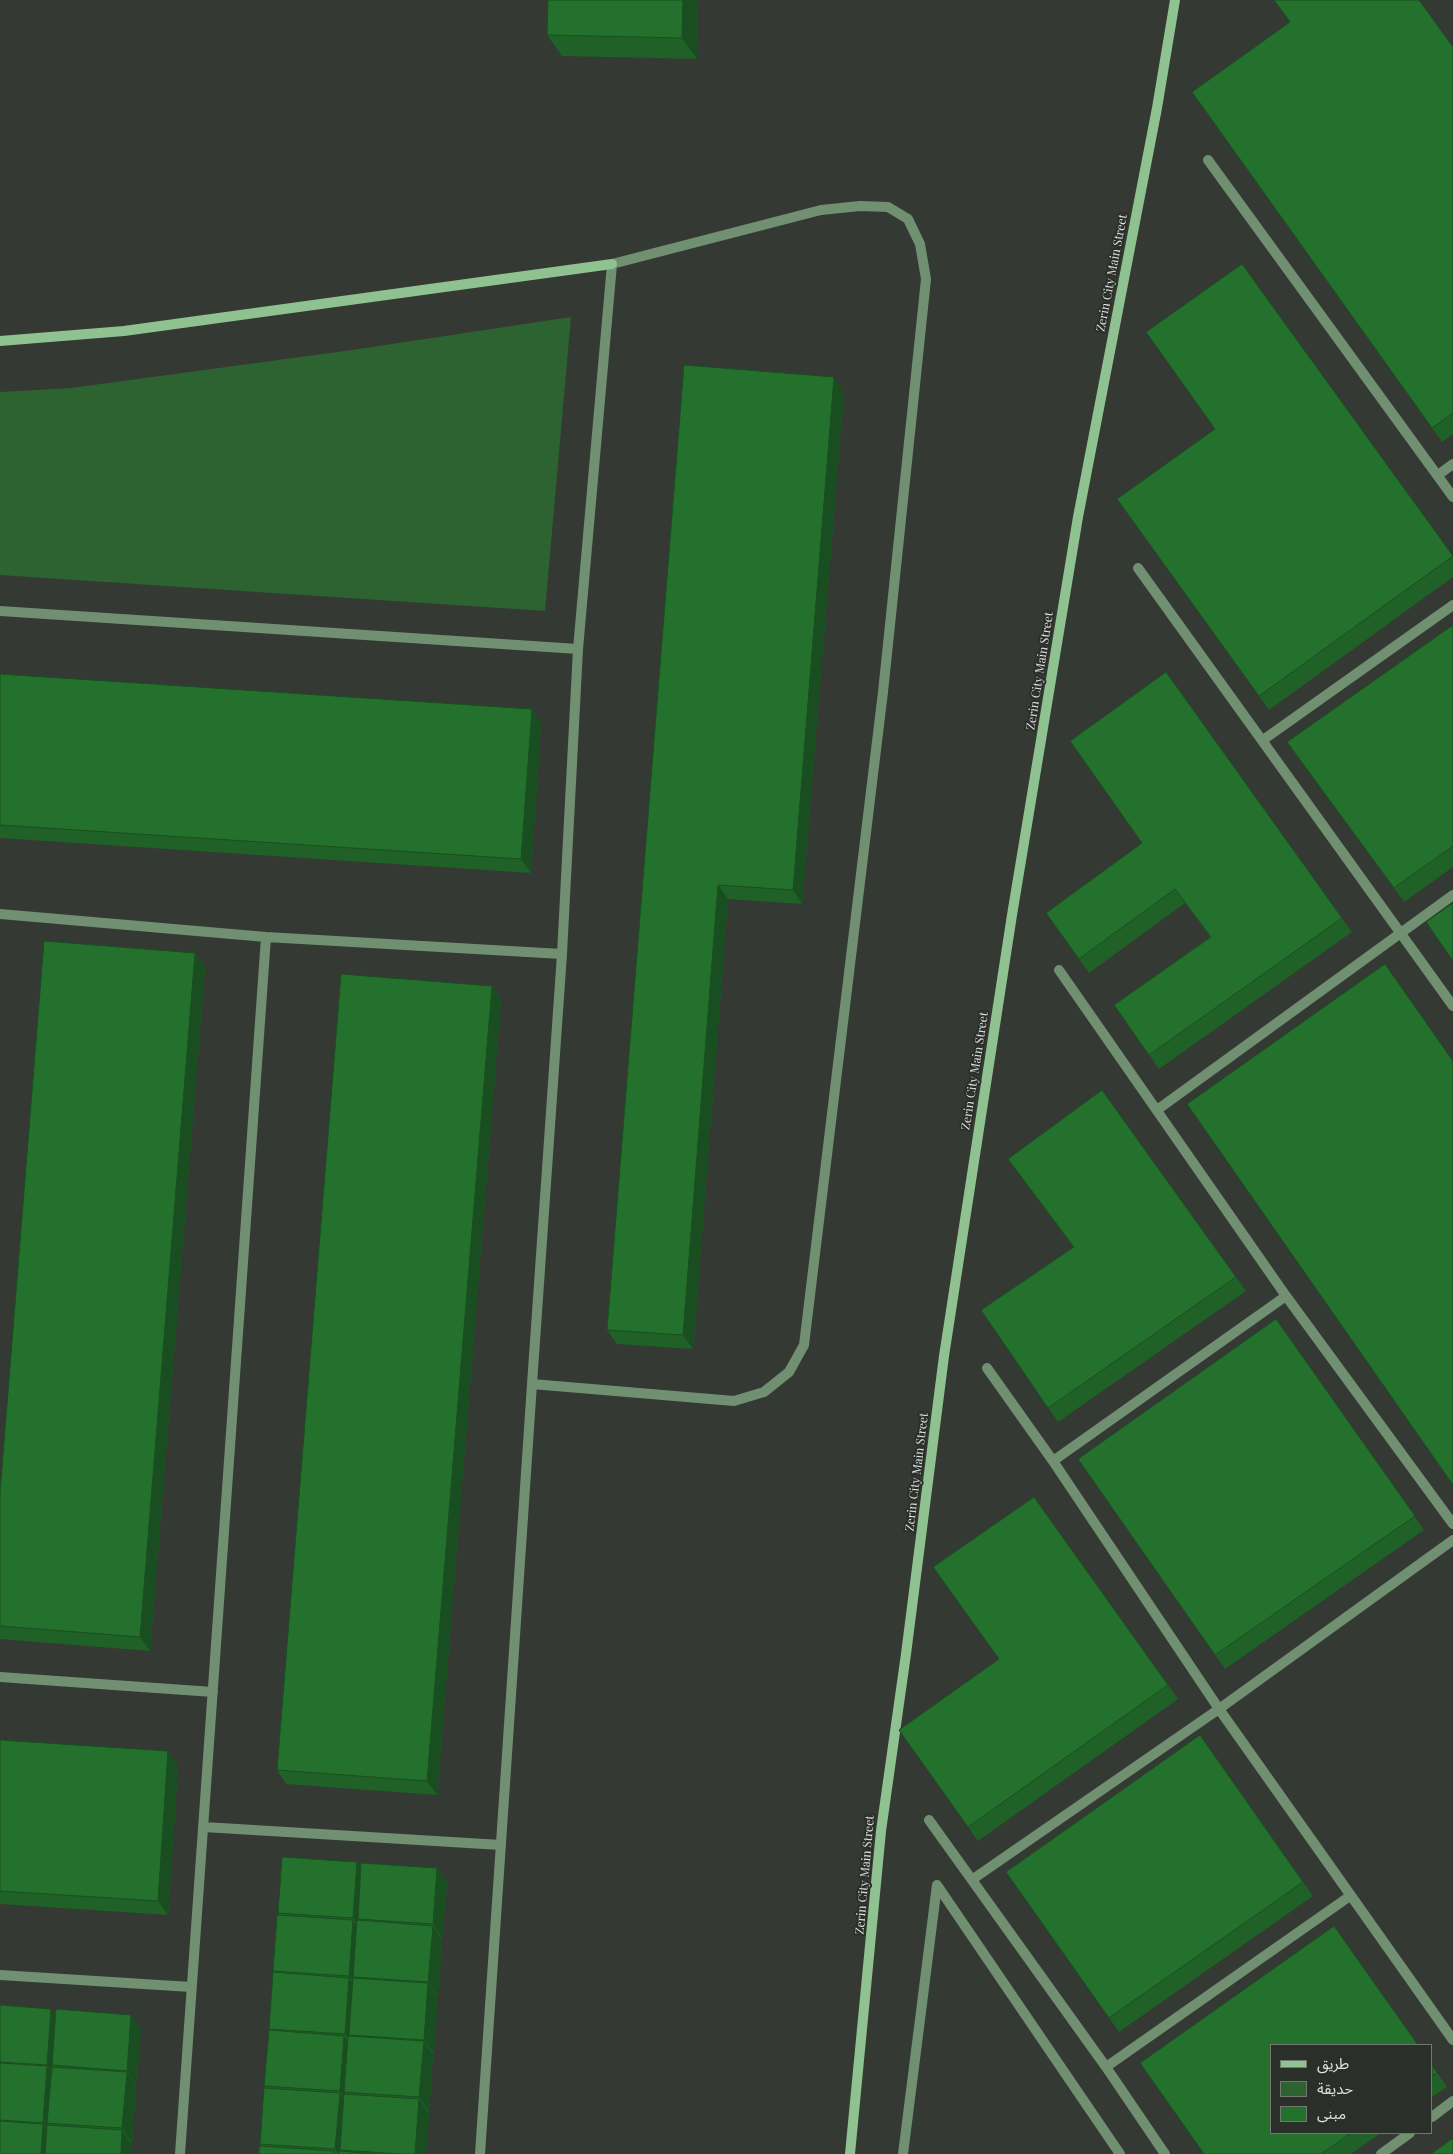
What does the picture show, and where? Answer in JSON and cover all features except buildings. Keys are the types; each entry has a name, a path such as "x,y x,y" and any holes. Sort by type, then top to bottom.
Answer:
{"street":[{"name":"Zerin City Main Street","path":"850,2154 881,1831 944,1356 1012,915 1078,517 1157,108 1175,0"},
{"path":"1208,160 1453,496"},
{"path":"0,340 124,331 612,264 821,210 860,206 888,208 908,219 920,244 926,279 883,692 804,1345 788,1372 764,1392 734,1402 532,1384"},
{"path":"480,2154 562,954 578,649 612,264"},
{"path":"1438,475 1453,464"},
{"path":"1138,568 1453,1006"},
{"path":"1263,740 1453,606"},
{"path":"0,611 578,649"},
{"path":"1157,1110 1453,895"},
{"path":"0,914 266,937 562,954"},
{"path":"180,2154 266,937"},
{"path":"1059,970 1286,1296 1453,1524"},
{"path":"1053,1461 1286,1296"},
{"path":"987,1368 1053,1461 1219,1709 1453,2040"},
{"path":"973,1879 1219,1709 1453,1540"},
{"path":"0,1677 213,1692"},
{"path":"929,1820 973,1879 1165,2154"},
{"path":"204,1827 501,1845"},
{"path":"902,2154 937,1885 1120,2154"},
{"path":"1106,2068 1350,1896"},
{"path":"0,1975 191,1987"},
{"path":"1433,2116 1453,2101"},
{"path":"1381,2154 1409,2134"}],"green space":[{"path":"571,317 545,611 0,575 0,392 71,388 352,350"}]}
